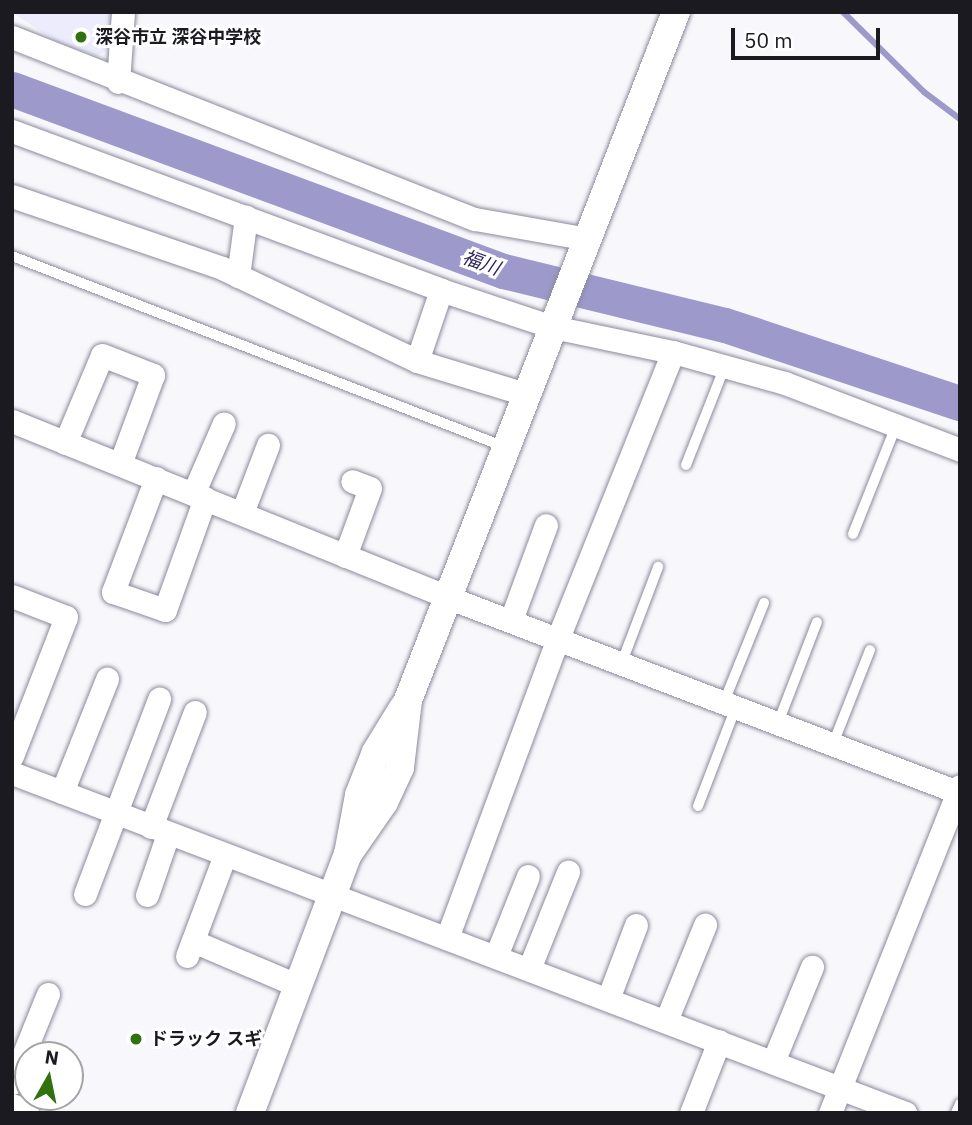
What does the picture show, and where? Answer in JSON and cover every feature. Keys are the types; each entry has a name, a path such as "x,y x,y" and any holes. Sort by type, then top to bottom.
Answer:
{"street":[{"path":"118,82 123,12"},
{"path":"250,1113 296,985 348,854 384,802 400,767 408,700 676,12"},
{"path":"12,37 118,82 475,219 585,246"},
{"path":"12,131 441,290 555,323 785,383 960,450"},
{"path":"12,196 238,276 416,361 525,394"},
{"path":"238,276 246,217"},
{"path":"416,361 441,290"},
{"path":"447,937 558,638 673,352"},
{"path":"65,443 103,355 153,375 120,464"},
{"path":"13,422 447,597 959,790 830,1113"},
{"path":"156,478 113,592 165,610 224,423"},
{"path":"242,513 268,445"},
{"path":"345,556 370,488 352,481"},
{"path":"511,620 546,525"},
{"path":"12,596 66,617 12,756"},
{"path":"62,792 107,679"},
{"path":"85,894 159,699"},
{"path":"147,895 159,830 195,712"},
{"path":"12,773 905,1113"},
{"path":"225,855 190,948 296,985"},
{"path":"529,969 568,872"},
{"path":"496,956 528,876"},
{"path":"608,999 636,925"},
{"path":"666,1021 705,925"},
{"path":"773,1062 812,967"},
{"path":"12,1083 48,994"},
{"path":"691,1113 719,1041"},
{"path":"12,1108 25,1113"}],"lane":[{"path":"12,256 505,447"},
{"path":"686,466 725,366"},
{"path":"853,534 896,426"},
{"path":"622,662 658,567"},
{"path":"698,806 764,603"},
{"path":"778,723 817,622"},
{"path":"833,744 870,650"},
{"path":"956,1113 960,1104"}],"shaded area":[{"name":"深谷市立 深谷中学校","path":"12,12 117,12 111,48 97,56 59,44"}],"waterway":[{"path":"843,12 924,92 960,119"},
{"name":"福川","path":"12,89 503,271 725,325 960,403"}],"place":[{"name":"深谷市立 深谷中学校","path":"81,37"},
{"name":"ドラック スギ","path":"136,1039"}]}
